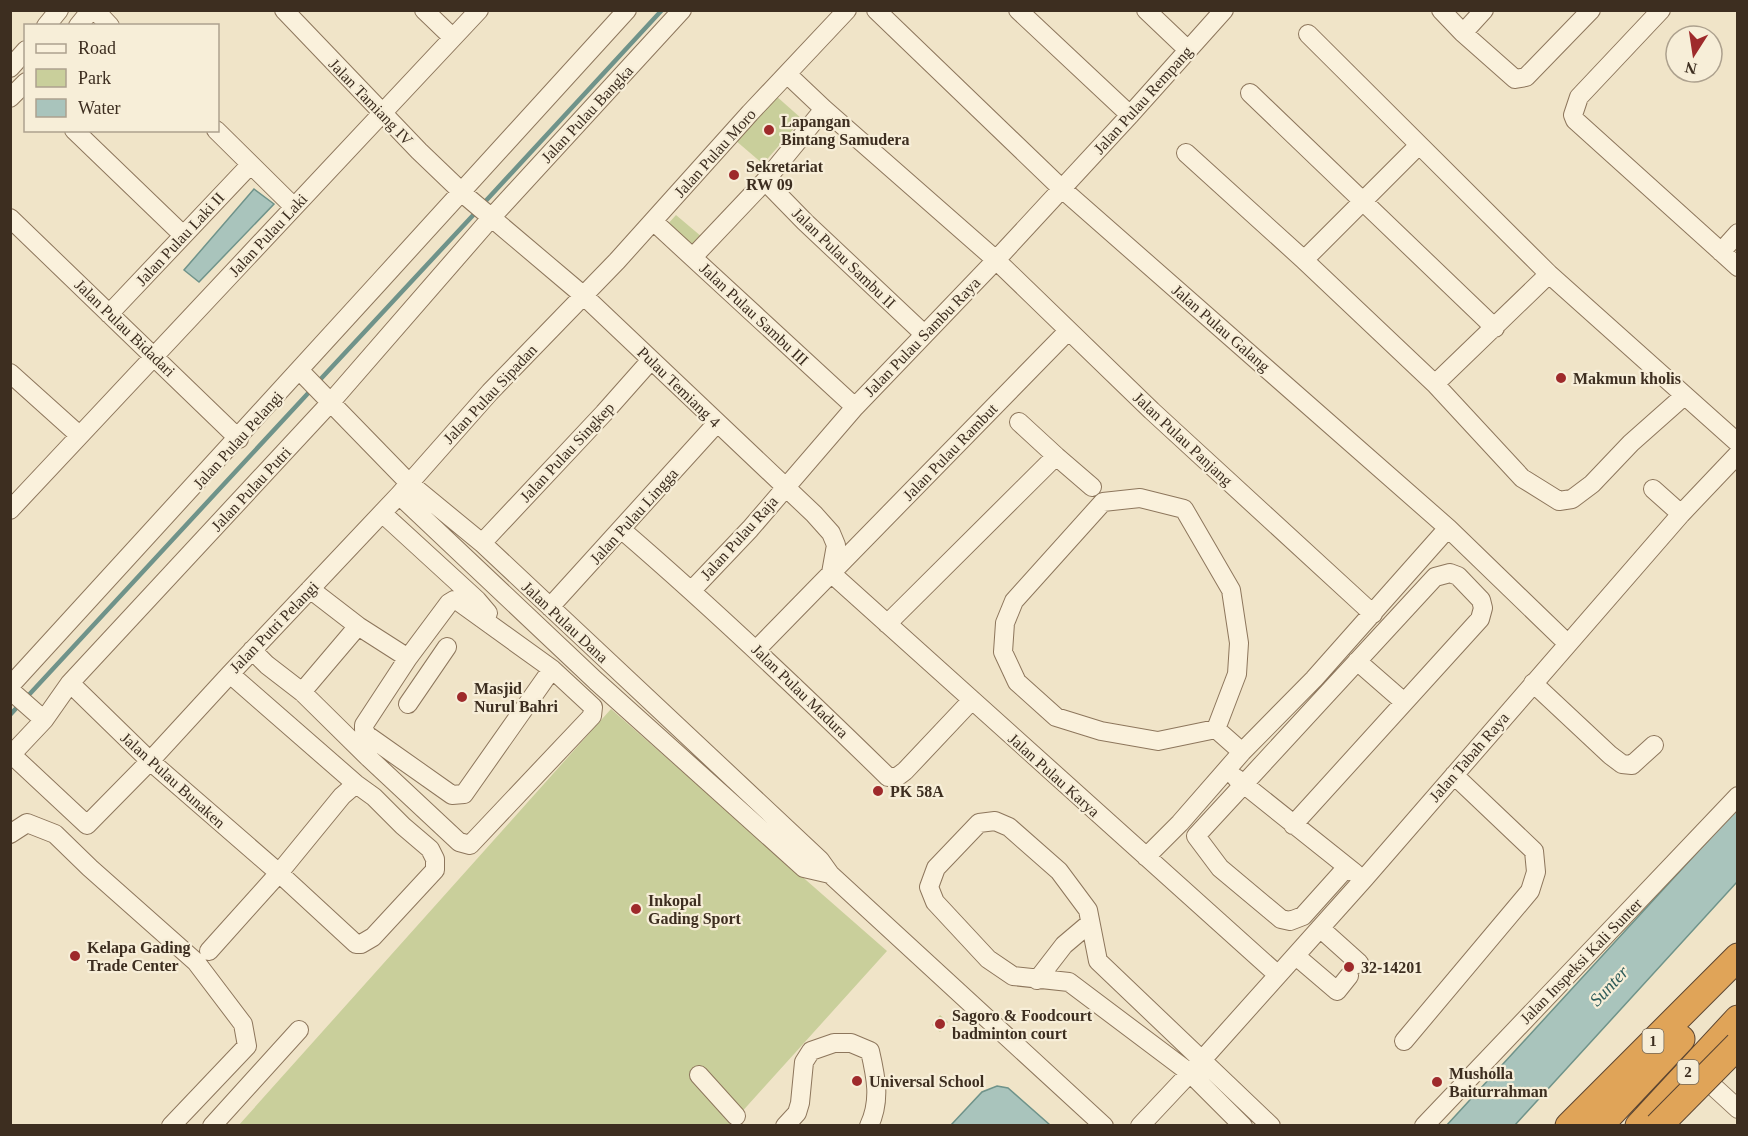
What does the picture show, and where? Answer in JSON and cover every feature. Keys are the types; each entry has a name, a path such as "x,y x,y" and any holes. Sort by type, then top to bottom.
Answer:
{"highway":[{"name":"1","path":"1569,1125 1737,957"},
{"name":"2","path":"1599,1125 1737,979"},
{"name":"2","path":"1639,1125 1737,1019"},
{"path":"1646,1125 1737,1029"},
{"path":"1658,1125 1737,1045"},
{"path":"1676,1125 1737,1063"},
{"path":"1680,1089 1714,1088"}],"street":[{"path":"48,24 59,10"},
{"path":"80,24 93,10 108,24"},
{"name":"Jalan Tamiang IV","path":"284,10 383,115 464,194 489,215"},
{"path":"424,10 453,37"},
{"name":"Jalan Pulau Laki","path":"10,510 383,115 479,10"},
{"path":"464,194 627,10"},
{"name":"Jalan Pulau Bangka","path":"489,215 682,10"},
{"name":"Jalan Pulau Moro","path":"584,296 847,10"},
{"name":"Jalan Pulau Galang","path":"876,10 1061,188 1448,528 1568,644"},
{"path":"1018,10 1130,115"},
{"path":"1146,10 1188,50"},
{"name":"Jalan Pulau Rempang","path":"1061,188 1224,10"},
{"path":"1441,10 1463,33 1515,79 1526,77 1591,10"},
{"path":"1463,33 1484,10"},
{"path":"1661,10 1579,97 1573,115 1575,120 1737,267"},
{"path":"1308,34 1550,274 1737,443"},
{"path":"11,67 24,52"},
{"name":"Jalan Pulau Panjang","path":"787,74 996,260 1152,411 1373,614"},
{"path":"10,98 24,84"},
{"path":"1250,93 1495,328"},
{"path":"693,257 765,181 824,109"},
{"path":"76,132 183,236"},
{"path":"218,132 294,207"},
{"path":"1304,260 1419,144"},
{"path":"1186,153 1304,260 1435,384 1521,478 1558,501 1572,499 1592,484 1631,443 1684,396"},
{"name":"Jalan Pulau Laki II","path":"110,314 250,165"},
{"name":"Jalan Pulau Sambu II","path":"765,181 805,222 924,334"},
{"name":"Jalan Pulau Sambu Raya","path":"785,486 855,407 996,260 1061,188"},
{"name":"Jalan Pulau Pelangi","path":"11,689 238,439 304,374 464,194"},
{"name":"Pulau Temiang 4","path":"489,215 584,296 785,486 831,533 836,545 831,573"},
{"name":"Jalan Pulau Putri","path":"11,757 69,683 489,215"},
{"name":"Jalan Pulau Bidadari","path":"10,218 238,439"},
{"name":"Jalan Pulau Sambu III","path":"653,221 855,407"},
{"path":"1720,252 1737,233"},
{"path":"1435,384 1550,274"},
{"name":"Jalan Pulau Sipadan","path":"404,489 490,392 584,296"},
{"name":"Jalan Pulau Rambut","path":"757,649 1068,331"},
{"name":"Jalan Pulau Singkep","path":"482,543 651,360"},
{"path":"10,373 79,435"},
{"name":"Jalan Pulau Dana","path":"304,374 404,489 596,681 804,868 830,874"},
{"path":"1019,422 1092,487"},
{"name":"Jalan Pulau Lingga","path":"550,608 717,423"},
{"name":"Jalan Tabah Raya","path":"1198,1069 1278,975 1301,960 1325,933 1364,879 1457,778 1533,683 1681,514 1737,454"},
{"path":"887,624 1056,456"},
{"name":"Jalan Pulau Raja","path":"692,590 750,529 785,486"},
{"name":"Jalan Pulau Dana","path":"404,489 482,543 820,860 830,874 1104,1125"},
{"name":"Jalan Putri Pelangi","path":"11,757 87,825 150,761 404,489"},
{"path":"1653,489 1681,514"},
{"path":"1140,498 1184,508 1232,590 1239,643 1237,674 1216,729 1158,741 1101,731 1056,717 1017,682 1004,652 1005,623 1014,601 1103,502 1140,498"},
{"path":"382,513 485,607 488,614 486,621"},
{"path":"1146,857 1180,823 1242,752 1314,679 1448,528"},
{"name":"Jalan Pulau Madura","path":"622,530 757,649 888,777 897,777 905,771 972,700"},
{"name":"Jalan Pulau Karya","path":"831,573 1278,975"},
{"path":"1196,836 1436,577 1450,573 1458,576 1481,600 1483,608 1480,619 1293,825"},
{"path":"310,589 429,676"},
{"path":"252,650 267,665 376,752 459,842 470,845 592,716 593,707 552,669 454,600 449,603 408,659 364,725 364,730 376,752 452,795 458,796 464,794 552,669"},
{"path":"303,692 358,626"},
{"path":"408,704 447,647"},
{"path":"1358,661 1404,702"},
{"path":"583,697 612,665"},
{"path":"209,951 279,873 334,806 356,784 230,674"},
{"name":"Jalan Pulau Bunaken","path":"69,683 150,761 279,873 356,944 361,944 373,937 435,870 435,859 430,849 374,797 356,784"},
{"path":"1533,683 1610,756 1622,764 1632,765 1654,745"},
{"path":"11,689 41,717"},
{"path":"1216,729 1242,752"},
{"path":"1227,770 1293,825 1364,879"},
{"path":"1404,1041 1530,891 1536,872 1534,851 1457,778"},
{"name":"Jalan Inspeksi Kali Sunter","path":"1424,1125 1737,796"},
{"path":"1198,1069 1069,982 1013,976 988,958 935,902 928,886 936,868 979,823 995,821 1009,827 1059,871 1088,910 1098,961 1218,1088 1248,1103 1271,1125"},
{"path":"10,834 27,823 55,834 196,962 243,1024 247,1046 171,1125"},
{"path":"1180,823 1196,836 1220,868 1281,919 1290,921 1303,916 1347,867"},
{"path":"1037,980 1064,945 1090,923"},
{"path":"1301,960 1337,991 1359,963 1325,933"},
{"path":"1587,1125 1737,970"},
{"path":"1627,1125 1737,1006"},
{"path":"212,1125 299,1030"},
{"path":"785,1125 796,1113 800,1103 804,1062 811,1051 834,1043 851,1044 870,1051 877,1082 875,1114 869,1125"},
{"path":"1140,1125 1198,1069"},
{"path":"699,1075 736,1116"},
{"path":"1218,1088 1234,1122 1248,1103"},
{"path":"1714,1088 1737,1109"}],"green space":[{"name":"Lapangan Bintang Samudera","path":"775,95 802,119 763,164 735,140"},
{"path":"676,215 702,237 694,247 667,225"},
{"name":"Inkopal Gading Sport","path":"611,709 887,951 730,1125 238,1126"},
{"name":"Sagoro & Foodcourt badminton court","path":"940,1015 948,1022 940,1032 932,1025"}],"water":[{"path":"254,189 274,204 199,282 184,270"},
{"name":"Sunter","path":"1737,809 1737,882 1515,1125 1446,1126"},
{"path":"997,1086 1008,1088 1050,1125 951,1125 982,1092"}],"waterway":[{"path":"482,205 662,10"},
{"path":"317,383 477,211"},
{"path":"26,698 312,389"},
{"path":"10,715 20,704"}],"place":[{"name":"Lapangan Bintang Samudera","path":"769,130"},
{"name":"Sekretariat RW 09","path":"734,175"},
{"name":"Makmun kholis","path":"1561,378"},
{"name":"Masjid Nurul Bahri","path":"462,697"},
{"name":"PK 58A","path":"878,791"},
{"name":"Inkopal Gading Sport","path":"636,909"},
{"name":"Kelapa Gading Trade Center","path":"75,956"},
{"name":"32-14201","path":"1349,967"},
{"name":"Sagoro & Foodcourt badminton court","path":"940,1024"},
{"name":"Universal School","path":"857,1081"},
{"name":"Musholla Baiturrahman","path":"1437,1082"}]}
